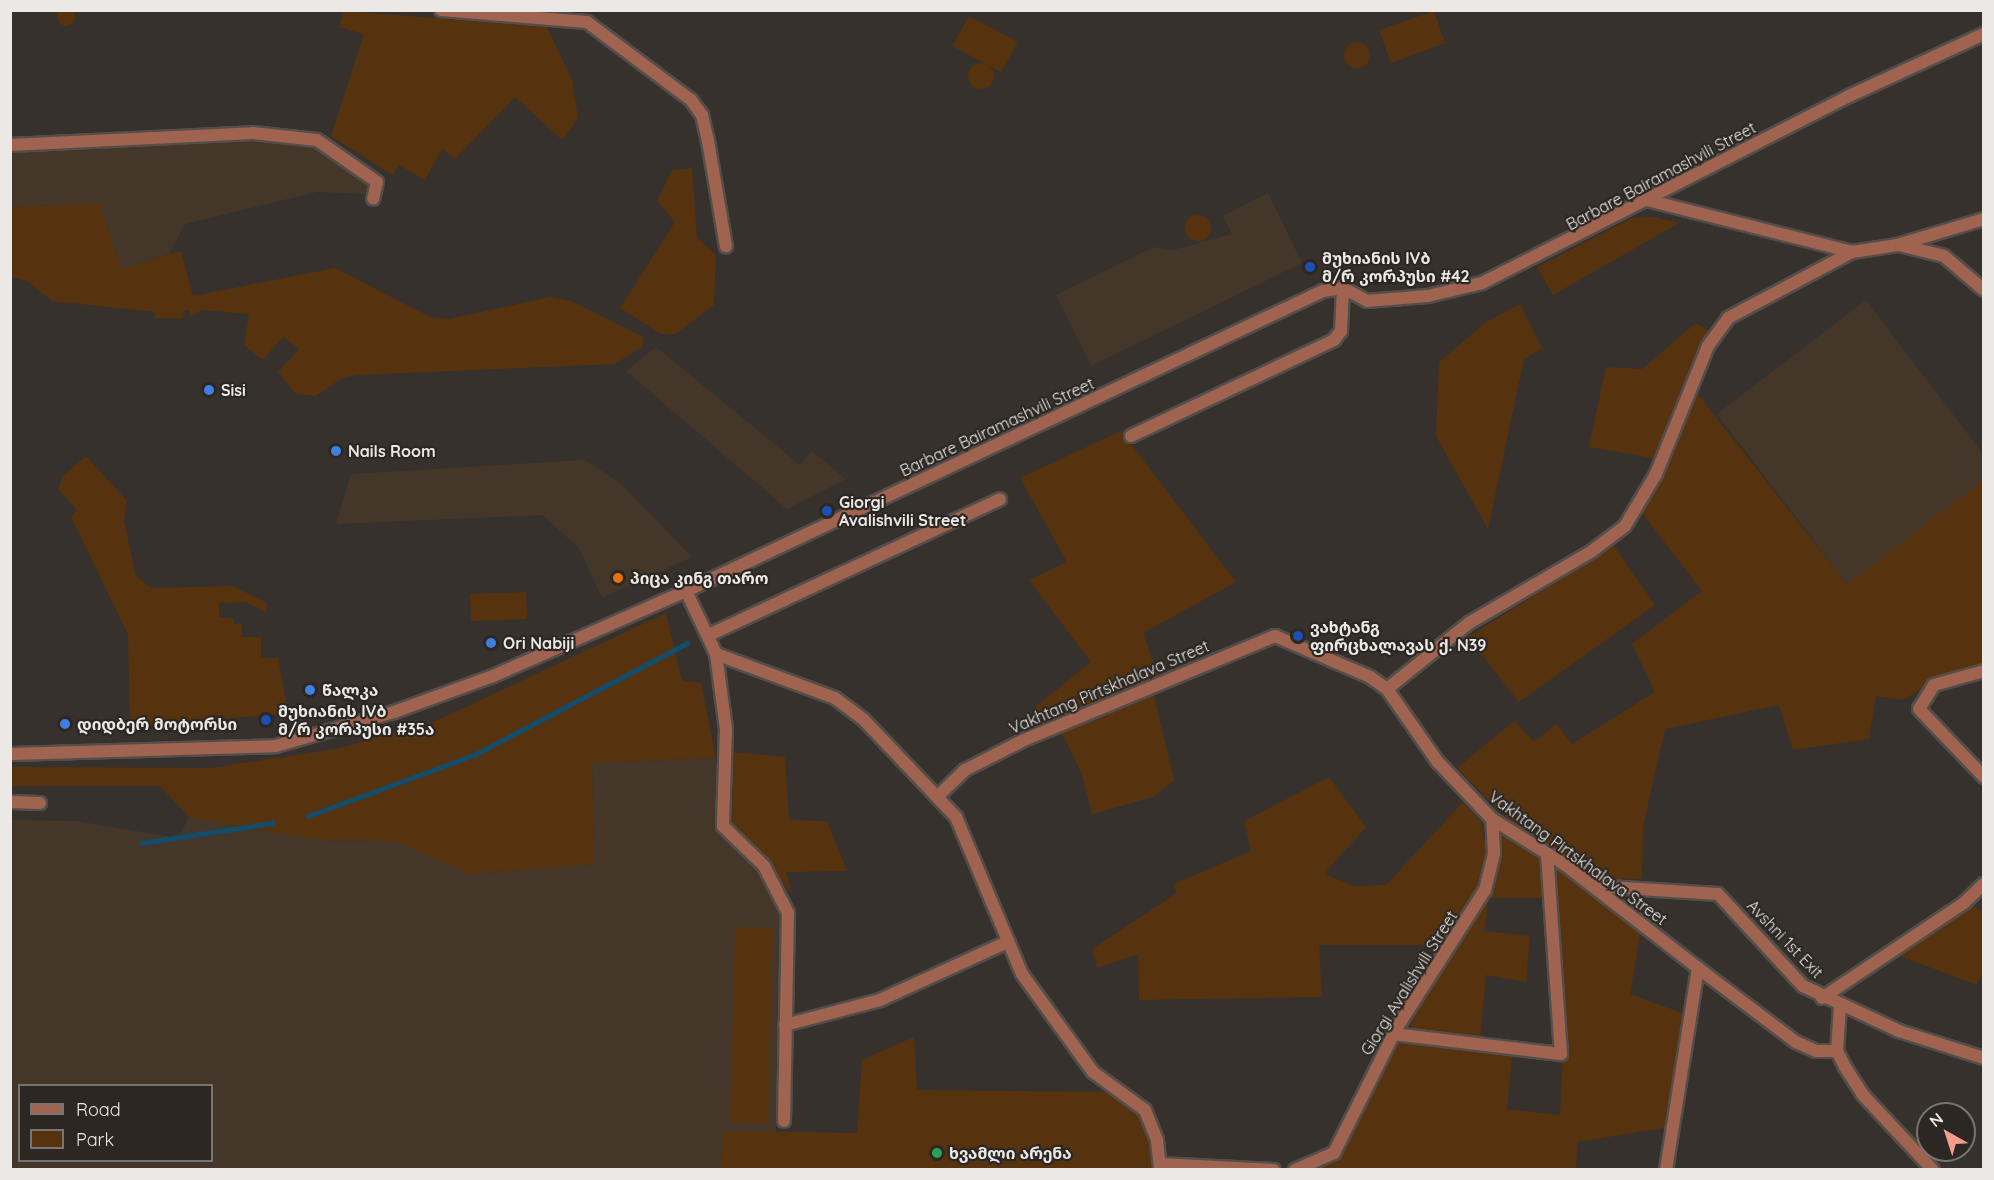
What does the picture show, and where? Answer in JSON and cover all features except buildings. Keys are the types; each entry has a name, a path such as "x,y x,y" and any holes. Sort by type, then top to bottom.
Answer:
{"street":[{"path":"441,10 587,22 691,100 702,115 726,246"},
{"name":"Barbare Bairamashvili Street","path":"10,754 218,752 301,742 493,676 686,591 1323,291 1343,288 1367,301 1428,296 1482,283 1983,34"},
{"path":"10,145 242,133 317,140 377,182 373,199"},
{"path":"1647,200 1852,252"},
{"path":"1387,689 1469,623 1592,551 1625,526 1656,474 1708,346 1728,318 1852,252 1897,245 1983,219"},
{"path":"1897,245 1944,256 1983,290"},
{"path":"1131,436 1334,340 1341,330 1343,288"},
{"path":"709,635 1000,499"},
{"path":"686,591 709,635 716,654 726,729 723,826 764,866 788,913 784,1120"},
{"name":"Vakhtang Pirtskhalava Street","path":"937,797 965,770 1024,740 1275,636 1295,641 1387,689 1437,761 1492,819 1593,886 1796,1042 1816,1051 1837,1051"},
{"path":"716,654 835,698 864,720 937,797 966,834 1007,942 1035,995 1094,1072 1145,1110 1160,1167 1274,1170"},
{"path":"1983,671 1935,685 1919,709 1983,777"},
{"path":"10,802 40,803"},
{"name":"Giorgi Avalishvili Street","path":"1295,1170 1334,1153 1393,1034 1485,890 1494,853 1492,819"},
{"path":"1393,1034 1561,1054 1547,854"},
{"path":"1822,998 1964,903 1983,884"},
{"name":"Avshni 1st Exit","path":"1593,886 1718,894 1803,986 1822,998 1983,1058"},
{"path":"785,1025 880,1000 1007,942"},
{"path":"1666,1170 1698,968"},
{"path":"1840,1006 1837,1051 1863,1095 1933,1170"}],"shaded area":[{"path":"251,137 309,143 369,180 365,194 317,192 185,224 169,254 121,269 100,203 11,207 11,148"},
{"path":"1268,193 1302,263 1091,366 1056,295 1154,247 1173,250 1232,234 1223,216"},
{"path":"1866,300 1983,454 1983,480 1847,584 1717,414"},
{"path":"656,347 800,465 812,451 846,479 787,509 626,371"},
{"path":"585,460 620,483 692,557 602,598 579,548 542,515 336,524 351,474"},
{"path":"716,758 717,832 761,872 782,907 776,1133 723,1131 721,1169 11,1170 11,820 76,821 178,838 189,817 316,840 394,841 471,874 594,864 592,763"}],"green space":[{"path":"66,8 72,11 75,17 72,23 66,26 60,23 57,17 60,11"},
{"path":"344,11 547,27 572,80 578,118 562,140 515,97 455,159 442,149 425,180 399,165 393,175 331,136 364,34 339,27"},
{"path":"1434,11 1445,43 1391,63 1379,30"},
{"path":"969,16 1018,42 1001,72 952,46"},
{"path":"1357,42 1366,46 1370,55 1366,64 1357,68 1348,64 1344,55 1348,46"},
{"path":"981,63 990,67 994,76 990,85 981,89 972,85 968,76 972,67"},
{"path":"692,168 697,238 716,255 714,305 675,334 661,334 620,308 675,222 657,201 672,170"},
{"path":"100,203 121,269 181,251 193,296 335,268 430,317 449,319 550,297 571,301 643,337 643,346 615,364 358,375 342,378 316,396 296,394 278,372 299,349 283,337 263,360 244,345 249,314 202,310 190,317 190,310 184,310 183,318 155,318 155,312 52,301 27,281 11,277 11,207"},
{"path":"1198,215 1207,219 1211,228 1207,237 1198,241 1189,237 1185,228 1189,219"},
{"path":"1654,217 1679,223 1553,295 1537,267 1632,218"},
{"path":"1520,304 1542,348 1524,359 1488,529 1436,436 1439,362 1485,323"},
{"path":"1696,323 1710,332 1681,389 1657,459 1589,447 1606,367 1642,369"},
{"path":"1696,392 1847,584 1983,480 1983,665 1945,674 1903,700 1876,696 1869,739 1793,750 1779,705 1665,729 1643,827 1642,879 1591,878 1512,823 1457,768 1514,721 1534,742 1556,724 1572,744 1655,692 1632,644 1702,591 1642,513"},
{"path":"1121,431 1236,582 1143,633 1159,677 1036,730 1035,707 1091,662 1029,580 1067,562 1020,478"},
{"path":"86,456 127,501 124,521 136,576 151,588 232,586 266,602 267,613 246,602 219,603 219,618 234,618 234,624 242,624 242,637 261,637 261,658 278,658 288,713 130,727 128,634 71,517 77,510 58,489 62,477"},
{"path":"1614,546 1655,605 1519,702 1468,637"},
{"path":"526,592 527,619 471,621 470,594"},
{"path":"666,613 682,681 701,683 716,758 592,763 594,864 471,874 394,841 316,840 189,817 160,786 11,786 11,767 212,768 340,748 438,720"},
{"path":"1153,692 1174,780 1153,797 1092,814 1082,774 1061,731"},
{"path":"733,752 785,757 789,820 827,821 847,871 786,872 792,894 732,824"},
{"path":"1329,777 1366,827 1324,874 1354,886 1386,885 1463,802 1481,822 1489,861 1482,887 1446,945 1319,945 1322,997 1139,1000 1138,954 1097,968 1092,949 1177,893 1174,884 1251,851 1244,821"},
{"path":"1500,834 1542,856 1549,898 1489,898 1484,931 1530,936 1526,982 1486,975 1480,1039 1412,1029 1407,1019 1488,892 1501,856"},
{"path":"1553,863 1641,930 1630,994 1685,1014 1669,1127 1578,1142 1576,1169 1317,1170 1338,1154 1352,1133 1396,1040 1512,1055 1507,1109 1560,1115 1564,1035"},
{"path":"1972,904 1983,913 1983,973 1976,985 1898,955"},
{"path":"735,927 773,928 768,1124 730,1123"},
{"path":"914,1037 917,1090 1108,1092 1144,1120 1152,1137 1151,1169 721,1170 723,1131 857,1133 862,1060"}],"waterway":[{"path":"308,816 474,755 687,643"},
{"path":"141,843 272,823"}],"place":[{"name":"მუხიანის IVბ მ/რ კორპუსი #42","path":"1310,267"},
{"name":"Sisi","path":"209,390"},
{"name":"Nails Room","path":"336,451"},
{"name":"Giorgi Avalishvili Street","path":"827,511"},
{"name":"პიცა კინგ თარო","path":"618,578"},
{"name":"ვახტანგ ფირცხალავას ქ. N39","path":"1298,636"},
{"name":"Ori Nabiji","path":"491,643"},
{"name":"წალკა","path":"310,690"},
{"name":"მუხიანის IVბ მ/რ კორპუსი #35ა","path":"266,720"},
{"name":"დიდბერ მოტორსი","path":"65,724"},
{"name":"ხვამლი არენა","path":"937,1153"}]}
